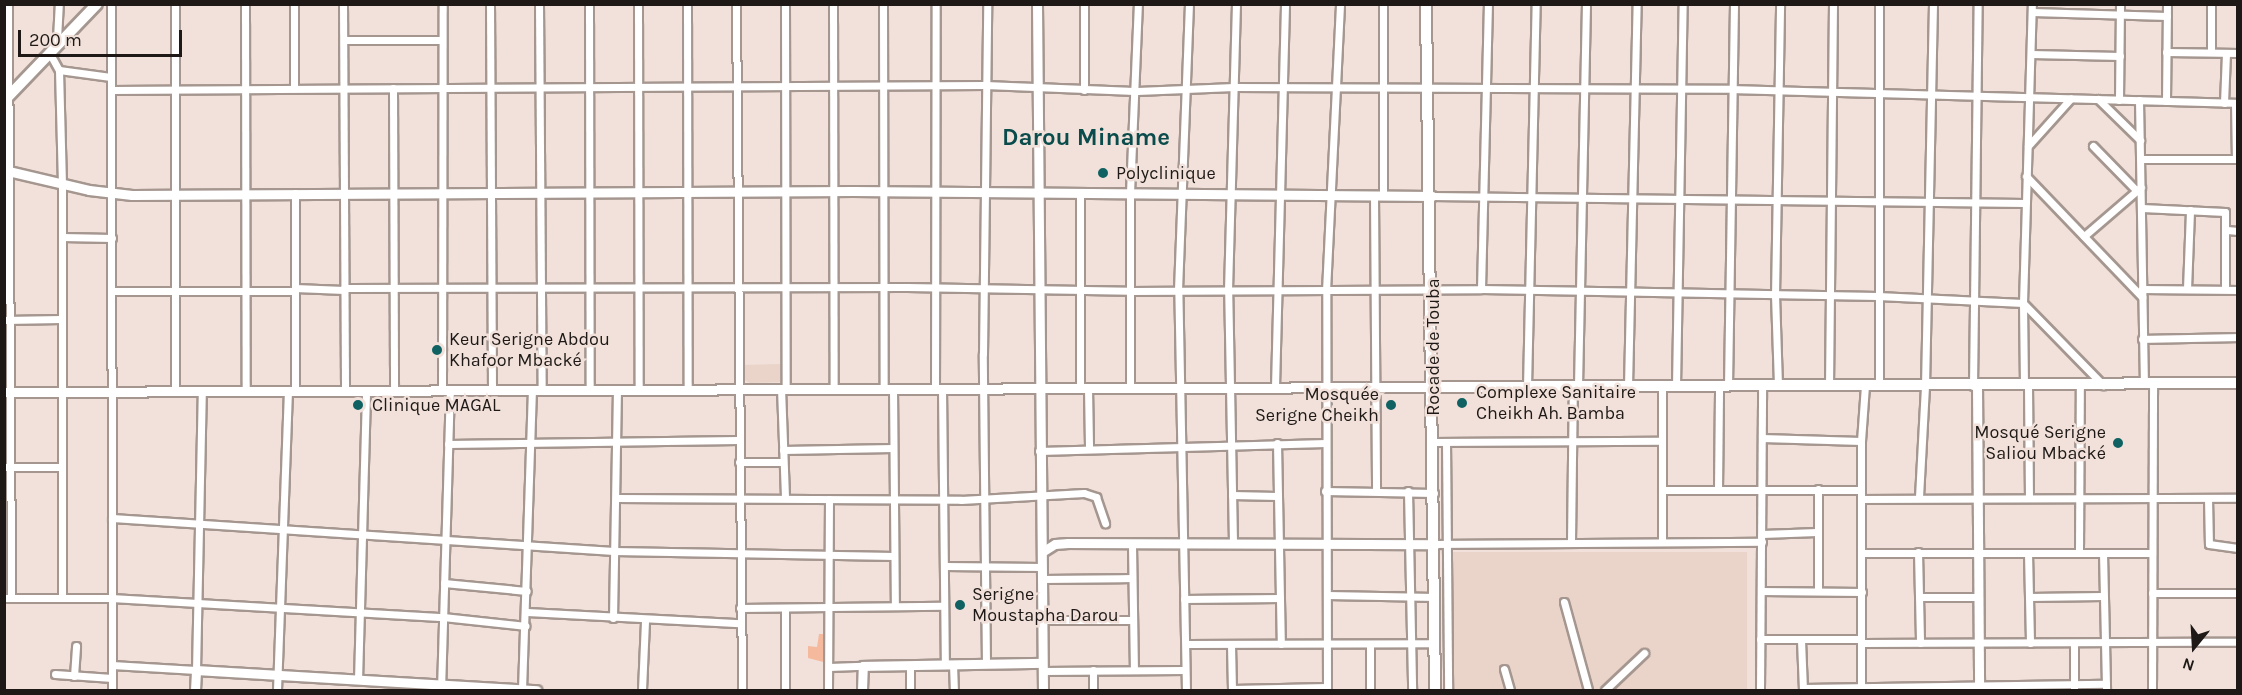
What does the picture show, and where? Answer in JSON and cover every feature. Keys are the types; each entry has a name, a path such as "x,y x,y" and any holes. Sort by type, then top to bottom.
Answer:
{"main road":[{"path":"6,95 89,4"},
{"path":"6,95 50,54 97,4"},
{"name":"Rocade de Touba","path":"1426,4 1432,196 1434,493 1441,544 1435,597 1435,690"},
{"path":"1434,387 2238,384"}],"street":[{"path":"57,39 59,4"},
{"path":"111,4 112,690"},
{"path":"175,4 175,391"},
{"path":"245,4 243,193 246,390"},
{"path":"294,4 294,88"},
{"path":"343,4 345,390"},
{"path":"441,688 448,444 442,288 441,40 443,4"},
{"path":"490,4 492,390"},
{"path":"522,690 526,626 530,441 537,390 540,289 539,4"},
{"path":"589,4 590,390"},
{"path":"638,4 639,390"},
{"path":"687,4 688,390"},
{"path":"736,4 735,192 742,690"},
{"path":"785,4 783,450 785,498"},
{"path":"833,4 834,388"},
{"path":"883,4 883,287 893,448 895,606"},
{"path":"936,4 934,191 938,388 945,567 944,606 949,664 954,690"},
{"path":"986,664 983,388 987,4"},
{"path":"1037,4 1043,690"},
{"path":"1084,4 1084,90"},
{"path":"1130,388 1130,193 1137,91 1138,4"},
{"path":"1186,690 1178,290 1187,88 1188,4"},
{"path":"1233,542 1228,290 1236,4"},
{"path":"1275,387 1285,4"},
{"path":"1232,645 1232,690 1327,689 1324,387 1326,291 1333,195 1340,4"},
{"path":"1376,491 1376,290 1371,284 1383,90 1383,4"},
{"path":"1481,289 1488,4"},
{"path":"1527,387 1536,4"},
{"path":"1571,542 1586,4"},
{"path":"1628,386 1637,4"},
{"path":"1676,386 1683,4"},
{"path":"1718,489 1729,294 1734,4"},
{"path":"1778,385 1775,297 1780,4"},
{"path":"1829,386 1828,296 1833,4"},
{"path":"1879,4 1877,92 1879,385"},
{"path":"1918,497 1925,386 1934,4"},
{"path":"1978,4 1972,300 1978,689"},
{"path":"2077,4 2077,14"},
{"path":"2119,100 2120,4"},
{"path":"2166,101 2167,4"},
{"path":"2211,4 2211,52"},
{"path":"7,7 8,598 111,598 443,617 526,626"},
{"path":"2029,498 2023,303 2032,8 2077,14 2167,16"},
{"path":"344,40 441,40"},
{"path":"2166,52 2238,53"},
{"path":"2224,103 2226,53"},
{"path":"50,54 59,70 62,184 62,597"},
{"path":"2031,54 2120,56"},
{"path":"59,70 111,77"},
{"path":"111,90 786,86 985,86 1137,91 1234,87 1383,90 1635,88 1976,94 2236,103 2237,159 2140,159"},
{"path":"393,88 394,389"},
{"path":"2028,146 2071,98"},
{"path":"2098,99 2140,140"},
{"path":"2139,100 2138,189 2142,208 2142,339 2149,384 2152,690"},
{"path":"2093,146 2138,189"},
{"path":"7,170 110,193 492,194 985,191 1582,196 2025,203"},
{"path":"2026,176 2142,297"},
{"path":"2084,236 2138,189"},
{"path":"277,690 280,528 292,391 295,193"},
{"path":"1080,193 1080,291 1089,447"},
{"path":"2142,208 2225,212 2227,230 2225,290"},
{"path":"2187,289 2190,210"},
{"path":"2227,230 2238,231"},
{"path":"62,237 112,238"},
{"path":"113,291 344,289 393,286 540,289 883,287 984,291 1481,289 1775,297 1878,296 1972,300 2023,303 2103,385"},
{"path":"2142,289 2238,290"},
{"path":"7,320 61,319"},
{"path":"2142,339 2238,337"},
{"path":"1760,690 1762,385"},
{"path":"1861,689 1860,490 1865,385"},
{"path":"2079,552 2080,385"},
{"path":"1662,386 1662,541"},
{"path":"7,392 1434,387"},
{"path":"358,680 364,534 366,390"},
{"path":"613,618 617,390"},
{"path":"195,690 195,604 200,523 202,391"},
{"path":"1762,438 1861,441"},
{"path":"448,444 530,441 738,440"},
{"path":"1433,442 1662,441"},
{"path":"1446,442 1441,544 1448,690"},
{"path":"1277,443 1277,542 1281,644"},
{"path":"1040,451 1089,447 1326,443"},
{"path":"783,450 893,448"},
{"path":"739,462 783,462"},
{"path":"7,467 62,466"},
{"path":"1818,489 1818,590"},
{"path":"1662,490 1860,490"},
{"path":"1326,491 1434,493"},
{"path":"1408,491 1412,690"},
{"path":"616,498 985,500 1091,494 1096,497 1105,524"},
{"path":"1232,495 1277,496"},
{"path":"1861,499 1918,497 2238,498"},
{"path":"2208,498 2209,544 2238,548"},
{"path":"828,690 829,499"},
{"path":"112,518 614,551 894,556"},
{"path":"1762,534 1817,532"},
{"path":"1042,552 1055,544 1762,542"},
{"path":"1132,545 1134,669"},
{"path":"1918,552 1920,643"},
{"path":"1862,553 2152,553"},
{"path":"2028,553 2030,643"},
{"path":"1801,640 1803,689 2106,687 2103,553"},
{"path":"945,567 1042,567"},
{"path":"1042,579 1132,578"},
{"path":"444,583 527,591"},
{"path":"1761,591 1862,592"},
{"path":"2152,593 2238,593"},
{"path":"1327,595 1435,597"},
{"path":"2029,597 2103,596"},
{"path":"1920,597 1977,597"},
{"path":"1184,599 1280,598"},
{"path":"1564,602 1588,690"},
{"path":"740,608 944,606"},
{"path":"785,608 785,690"},
{"path":"526,612 645,620 740,623"},
{"path":"642,690 645,620"},
{"path":"1042,620 1133,620"},
{"path":"1760,639 1920,643 2238,642"},
{"path":"1186,644 1435,643"},
{"path":"2074,643 2074,688"},
{"path":"1370,644 1370,690"},
{"path":"74,676 76,646"},
{"path":"1605,690 1644,653"},
{"path":"112,664 358,680 441,688 536,690"},
{"path":"829,667 986,664 1093,670 1185,670"},
{"path":"910,665 910,690"},
{"path":"862,690 863,666"},
{"path":"1504,669 1510,690"},
{"path":"1093,670 1093,690"},
{"path":"55,674 112,678"}],"shaded area":[{"path":"782,364 782,382 750,383 740,377 740,365"},
{"path":"1448,552 1747,552 1747,690 1448,690"},
{"path":"819,634 828,634 827,663 808,658 808,646 817,647"}],"place":[{"name":"Polyclinique","path":"1103,173"},
{"name":"Keur Serigne Abdou Khafoor Mbacké","path":"437,350"},
{"name":"Complexe Sanitaire Cheikh Ah. Bamba","path":"1462,403"},
{"name":"Clinique MAGAL","path":"358,405"},
{"name":"Mosquée Serigne Cheikh","path":"1391,405"},
{"name":"Mosqué Serigne Saliou Mbacké","path":"2118,443"},
{"name":"Serigne Moustapha Darou","path":"960,605"}],"district":[{"name":"Darou Miname","path":"1086,138"}]}
